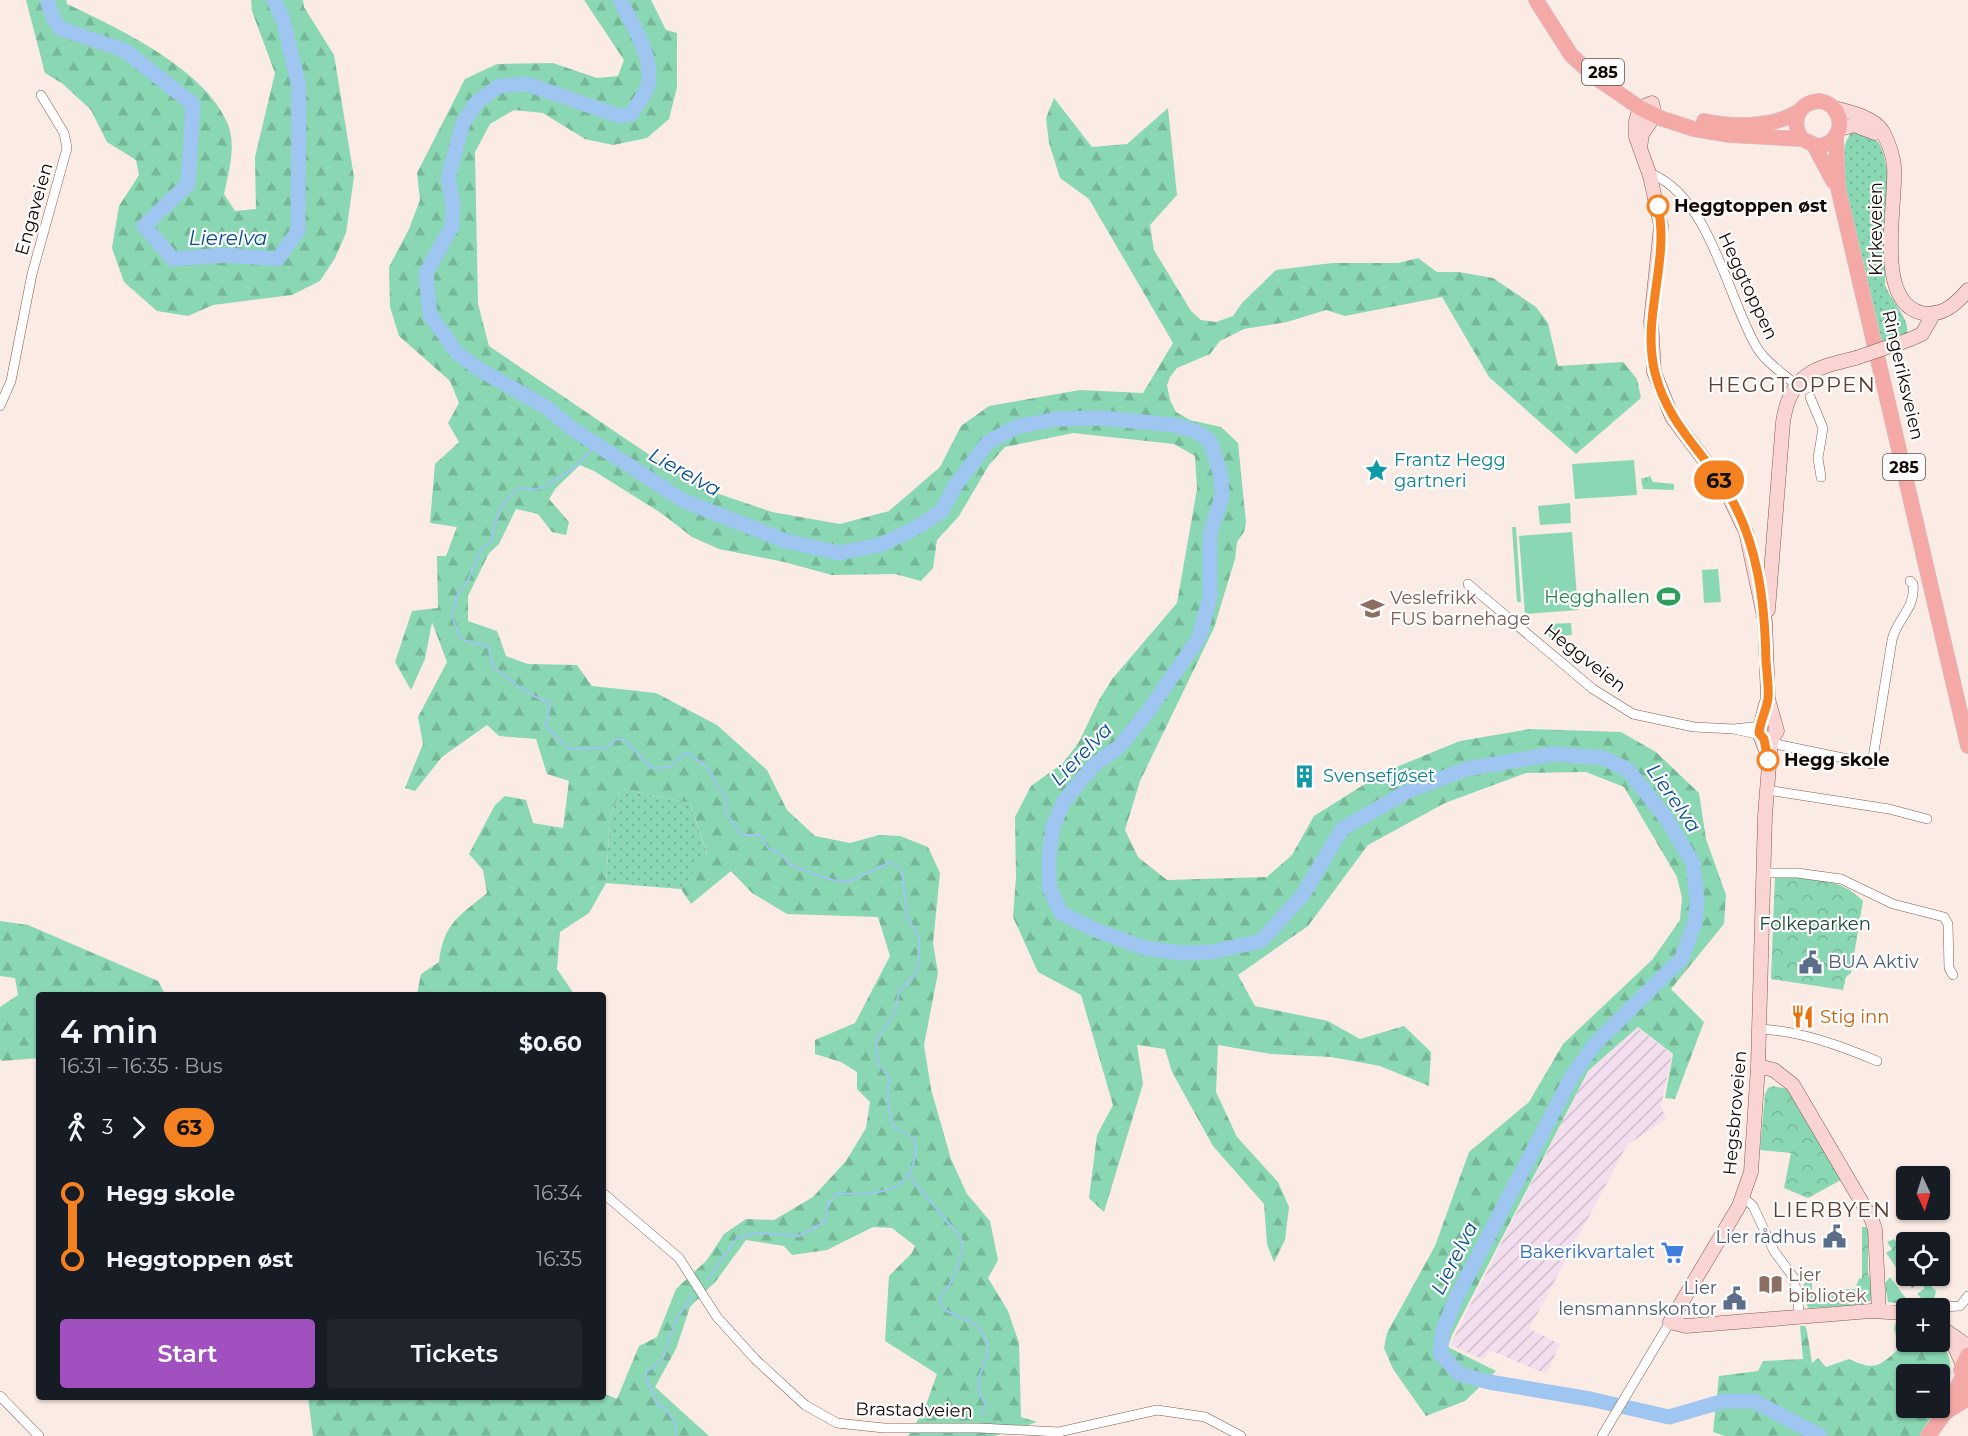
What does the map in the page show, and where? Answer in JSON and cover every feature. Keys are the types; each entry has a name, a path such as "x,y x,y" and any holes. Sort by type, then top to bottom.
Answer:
{"main road":[{"name":"285","path":"1536,0 1560,34 1600,69 1649,109 1680,125 1716,133 1827,144 1838,133 1840,118 1834,108 1825,102 1814,101 1798,112 1775,122 1728,124 1649,109"},
{"name":"285","path":"1798,112 1796,126 1808,142"},
{"name":"Ringeriksveien","path":"1838,133 1838,188 1968,746"},
{"name":"Ringeriksveien","path":"1808,142 1838,188"},
{"path":"1950,1401 1965,1370"},
{"path":"1950,1410 1968,1398"},
{"path":"1928,1436 1941,1418"}],"street":[{"name":"Engaveien","path":"0,406 11,381 32,274 67,148 64,133 45,98 41,95"},
{"name":"Kirkeveien","path":"1834,108 1868,120 1883,132 1891,150 1894,165 1893,284 1902,301 1917,311"},
{"name":"Hegsbroveien","path":"1603,1434 1743,1197 1751,1172 1758,1073 1768,754 1766,621 1754,558 1740,515 1724,486 1671,417 1654,372 1651,321 1661,226 1636,129 1649,109"},
{"path":"1838,133 1861,126 1884,138"},
{"name":"Heggtoppen","path":"1650,177 1654,175 1669,183 1689,208 1727,276 1758,349 1796,385"},
{"path":"1766,621 1770,598 1783,422 1790,395 1796,385 1814,370 1856,358 1922,334 1934,314 1951,306 1968,290"},
{"path":"1911,339 1917,311 1934,314"},
{"path":"1810,397 1823,428 1818,458 1821,477"},
{"path":"1767,731 1777,744 1872,764 1892,640 1898,623 1909,611 1914,598 1913,584 1910,581"},
{"name":"Heggveien","path":"1467,584 1593,689 1633,714 1667,723 1767,731"},
{"path":"1767,790 1889,809 1927,819"},
{"path":"1763,873 1797,873 1841,879 1893,904 1942,916 1948,924 1949,968 1953,975"},
{"path":"1759,1029 1792,1033 1833,1043 1877,1061"},
{"path":"1758,1073 1774,1070 1797,1090 1871,1218 1875,1229 1879,1311"},
{"name":"Brastadveien","path":"606,1196 679,1258 717,1317 755,1359 805,1405 837,1423 884,1428 979,1428 1050,1433 1070,1431 1157,1410 1205,1417 1241,1436"},
{"path":"1743,1197 1753,1206 1774,1251 1794,1278 1800,1317"},
{"path":"1950,1307 1960,1306 1968,1296"},
{"path":"1670,1323 1686,1326 1879,1311 1896,1312"},
{"path":"1950,1335 1968,1346"},
{"path":"1950,1342 1965,1370"},
{"path":"0,1396 39,1436"}],"shaded area":[{"path":"1638,1028 1672,1054 1661,1106 1666,1119 1627,1145 1529,1329 1560,1344 1546,1374 1492,1351 1482,1359 1450,1345 1588,1071"}],"green space":[{"path":"26,0 66,0 67,4 157,52 199,84 215,102 230,130 232,148 224,194 235,211 256,209 255,157 275,73 252,11 251,0 303,0 304,7 334,55 354,177 346,233 335,258 320,281 292,295 213,305 188,316 157,311 124,282 112,248 119,206 139,175 136,160 107,142 91,110 63,84 45,73"},
{"path":"584,0 651,0 666,30 677,33 677,87 669,119 647,138 613,145 585,139 543,113 514,110 490,124 475,152 478,304 489,346 651,456 710,491 772,512 840,524 889,511 940,467 961,426 989,406 1080,390 1143,393 1173,343 1089,199 1060,178 1049,143 1046,118 1054,98 1092,147 1127,144 1168,108 1177,195 1150,225 1154,250 1191,311 1201,320 1216,322 1233,316 1242,303 1276,270 1332,263 1398,263 1418,258 1437,272 1459,272 1493,278 1536,307 1548,323 1558,366 1623,362 1637,379 1641,398 1576,454 1489,377 1442,297 1345,316 1326,310 1287,322 1244,329 1220,341 1210,354 1177,368 1167,385 1170,400 1176,412 1190,420 1221,427 1238,443 1246,523 1244,532 1237,542 1235,559 1214,628 1140,781 1125,830 1138,857 1167,880 1267,877 1292,855 1314,816 1384,772 1460,741 1530,729 1621,732 1656,752 1699,793 1706,839 1726,895 1724,924 1671,989 1704,1022 1675,1099 1665,1098 1673,1054 1638,1027 1588,1071 1452,1335 1448,1347 1496,1371 1465,1401 1426,1416 1393,1369 1384,1348 1387,1333 1435,1246 1469,1152 1529,1102 1563,1044 1652,960 1680,920 1682,898 1677,877 1624,787 1586,772 1526,773 1445,803 1368,845 1308,926 1238,975 1255,1006 1328,1021 1360,1039 1404,1026 1431,1052 1429,1086 1380,1066 1331,1057 1271,1054 1218,1045 1216,1092 1237,1137 1278,1182 1289,1207 1285,1240 1274,1262 1267,1244 1264,1204 1213,1146 1172,1072 1165,1049 1137,1045 1143,1084 1104,1212 1089,1198 1097,1135 1113,1105 1081,995 1038,972 1013,917 1016,877 1015,817 1031,786 1063,763 1079,742 1099,700 1113,678 1177,603 1197,489 1195,456 1174,444 1073,433 1005,447 989,465 959,516 937,540 933,568 921,581 895,574 832,575 784,562 719,549 692,537 661,513 594,471 580,465 556,488 549,499 569,522 566,535 552,532 538,514 516,509 499,544 489,553 468,596 468,621 497,631 506,656 528,664 577,665 592,686 656,693 717,725 767,770 787,810 815,836 850,843 879,835 900,836 928,847 940,873 933,943 938,973 924,1045 931,1089 951,1159 967,1194 990,1221 998,1260 988,1278 1008,1311 1019,1343 1021,1417 1037,1422 995,1436 908,1436 925,1408 937,1374 885,1341 889,1276 912,1253 915,1246 892,1228 873,1227 827,1250 792,1255 784,1246 746,1240 716,1281 690,1307 676,1349 655,1387 709,1436 313,1436 308,1400 606,1400 606,1394 617,1399 639,1346 657,1337 676,1289 707,1260 724,1234 746,1219 774,1220 813,1197 846,1161 866,1128 870,1102 857,1089 857,1072 841,1062 815,1054 815,1040 855,1023 890,956 878,917 787,914 752,893 731,871 691,904 681,889 707,854 690,803 621,789 610,818 606,883 589,913 560,932 557,969 573,992 417,992 421,974 439,962 444,938 454,922 487,893 483,870 469,854 495,805 505,796 526,800 533,823 563,828 569,781 547,774 536,739 499,736 487,725 442,757 415,791 405,788 423,744 418,717 447,662 432,622 425,659 411,690 395,662 412,611 438,608 437,556 446,556 457,527 430,523 435,464 459,442 448,423 459,403 450,381 399,336 390,307 389,267 409,229 420,200 417,173 465,79 497,64 553,63 597,78 618,76 624,60"},
{"path":"1852,132 1866,134 1878,142 1887,171 1885,285 1906,323 1907,334 1883,346 1843,176 1844,147"},
{"path":"1634,460 1637,495 1575,499 1572,464"},
{"path":"1650,476 1653,482 1674,484 1674,490 1643,489 1641,479"},
{"path":"1570,503 1571,523 1540,525 1538,506"},
{"path":"1512,527 1516,527 1521,602 1517,602"},
{"path":"1572,532 1578,610 1525,614 1519,536"},
{"path":"1718,569 1721,602 1704,603 1702,570"},
{"path":"1571,623 1572,635 1549,637 1548,624"},
{"path":"621,789 690,803 707,855 681,889 606,883 610,818"},
{"name":"Folkeparken","path":"1775,876 1811,878 1834,883 1854,893 1863,901 1851,973 1846,977 1843,990 1771,979"},
{"path":"0,921 28,925 158,981 164,992 36,992 36,1058 2,1061 0,1059 0,1007 18,995 15,978 0,976"},
{"path":"1773,1086 1787,1089 1794,1097 1841,1180 1808,1198 1784,1188 1791,1153 1760,1150 1765,1094 1768,1088"},
{"path":"1862,1227 1866,1227 1868,1231 1868,1273 1871,1281 1871,1300 1865,1305 1809,1308 1804,1300 1803,1287 1812,1277 1812,1294 1840,1293 1840,1290 1855,1289 1859,1279 1862,1278"},
{"path":"1894,1239 1896,1241 1896,1267 1886,1253 1892,1249 1887,1242"},
{"path":"1890,1277 1906,1298 1896,1298 1896,1303 1888,1302 1885,1283"},
{"path":"1923,1286 1931,1286 1936,1291 1934,1298 1921,1298 1917,1294 1925,1288"},
{"path":"1800,1326 1805,1326 1807,1331 1812,1363 1818,1358 1826,1367 1849,1359 1871,1366 1887,1359 1896,1351 1946,1352 1950,1364 1896,1364 1896,1418 1930,1418 1924,1428 1924,1436 1725,1436 1713,1432 1719,1376 1758,1371 1763,1361 1803,1359"}],"waterway":[{"name":"Lierelva","path":"47,0 53,18 61,29 124,50 193,104 188,184 144,226 173,259 226,255 278,259 298,231 299,87 283,19 274,0"},
{"name":"Lierelva","path":"620,0 641,41 648,63 648,85 631,114 619,116 527,84 499,86 477,102 463,123 448,178 453,203 452,226 426,273 430,315 458,354 482,371 546,407 571,428 684,501 786,541 839,553 880,545 914,529 941,512 955,486 988,442 1016,427 1056,419 1103,418 1174,425 1195,431 1210,441 1221,476 1222,496 1210,534 1210,597 1199,638 1146,714 1120,746 1093,766 1064,801 1053,826 1049,857 1049,887 1061,913 1095,930 1145,948 1181,953 1211,952 1261,941 1302,896 1342,829 1410,790 1467,769 1553,754 1604,758 1628,770 1666,818 1693,863 1697,901 1695,922 1682,958 1594,1045 1572,1076 1457,1296 1443,1330 1440,1353 1459,1374 1489,1382 1590,1399 1669,1417 1724,1401 1754,1401 1820,1436"},
{"path":"596,445 562,476 537,489 518,488 499,509 491,542 482,548 468,580 456,597 452,616 459,636 466,641 488,646 493,667 528,693 551,702 546,726 569,749 606,748 617,739 625,740 651,768 670,767 685,753 696,759 710,771 717,788 726,795 726,813 742,835 760,835 769,849 780,853 790,865 832,880 848,882 891,862 902,870 907,918 919,936 918,971 899,991 895,1013 876,1041 878,1063 890,1079 887,1098 893,1126 915,1139 915,1156 911,1170 904,1180 883,1191 838,1193 828,1204 825,1222 799,1236 757,1233 737,1238 708,1279"},
{"path":"910,1175 963,1242 960,1259 949,1286 942,1296 941,1304 949,1312 977,1326 986,1341 987,1356 979,1381 986,1406 981,1414"},
{"path":"676,1434 675,1422 664,1407 657,1405 647,1381 646,1372 661,1362 677,1318 693,1295"}],"bus line":[{"name":"63","path":"1658,206 1661,241 1650,341 1654,372 1660,393 1671,417 1732,499 1740,515 1754,558 1766,621 1768,699 1759,733 1764,739 1768,760"}],"place":[{"name":"Heggtoppen øst","path":"1658,206"},
{"name":"Frantz Hegg gartneri","path":"1376,470"},
{"name":"Hegghallen","path":"1668,597"},
{"name":"Veslefrikk FUS barnehage","path":"1372,608"},
{"name":"Hegg skole","path":"1768,760"},
{"name":"Svensefjøset","path":"1305,776"},
{"name":"BUA Aktiv","path":"1810,962"},
{"name":"Stig inn","path":"1802,1017"},
{"name":"Lier rådhus","path":"1834,1237"},
{"name":"Bakerikvartalet","path":"1673,1252"},
{"name":"Lier bibliotek","path":"1770,1285"},
{"name":"Lier lensmannskontor","path":"1735,1298"}],"district":[{"name":"HEGGTOPPEN","path":"1792,385"},
{"name":"LIERBYEN","path":"1832,1210"}]}
